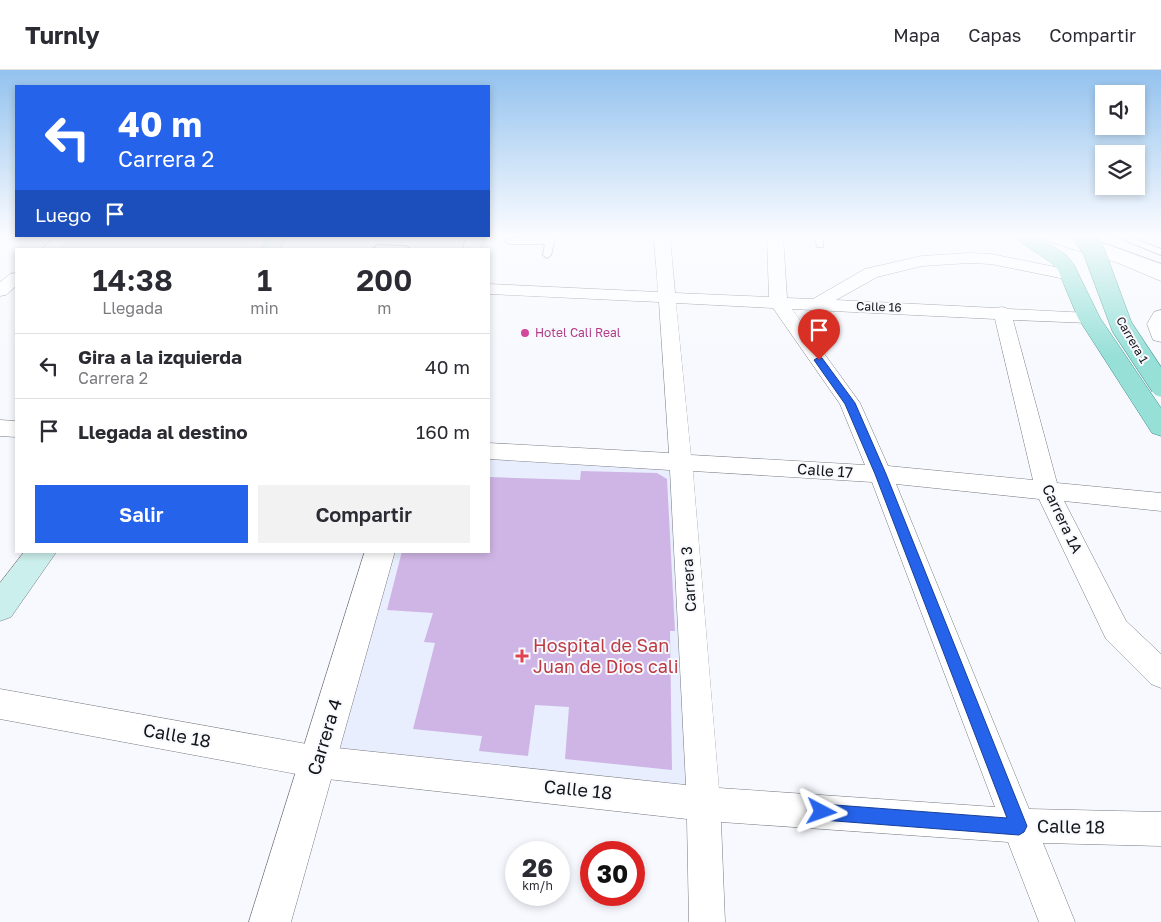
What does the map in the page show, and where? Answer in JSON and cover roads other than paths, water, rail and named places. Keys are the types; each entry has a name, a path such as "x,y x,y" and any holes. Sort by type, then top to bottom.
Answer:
{"main road":[{"path":"1071,277 1089,318 1161,427"},
{"name":"Carrera 1","path":"1103,277 1122,327 1161,386"},
{"path":"0,607 40,553"}],"street":[{"path":"0,291 9,277"},
{"name":"Carrera 3","path":"665,277 681,462 704,804 707,922"},
{"path":"777,277 778,302 850,403 880,474 1057,922"},
{"path":"816,305 865,277"},
{"name":"Calle 16","path":"490,290 1002,312 1089,318"},
{"name":"Carrera 1A","path":"1002,312 1047,491 1116,630 1161,674"},
{"path":"1161,316 1158,324 1161,334"},
{"path":"0,428 15,428"},
{"name":"Calle 17","path":"490,451 880,474 1161,502"},
{"name":"Carrera 4","path":"270,922 379,553"},
{"name":"Calle 18","path":"0,704 318,762 704,804 1019,826 1161,829"}],"place":[{"name":"Hotel Cali Real","path":"525,333"},
{"name":"Hospital de San Juan de Dios cali","path":"522,656"}]}
